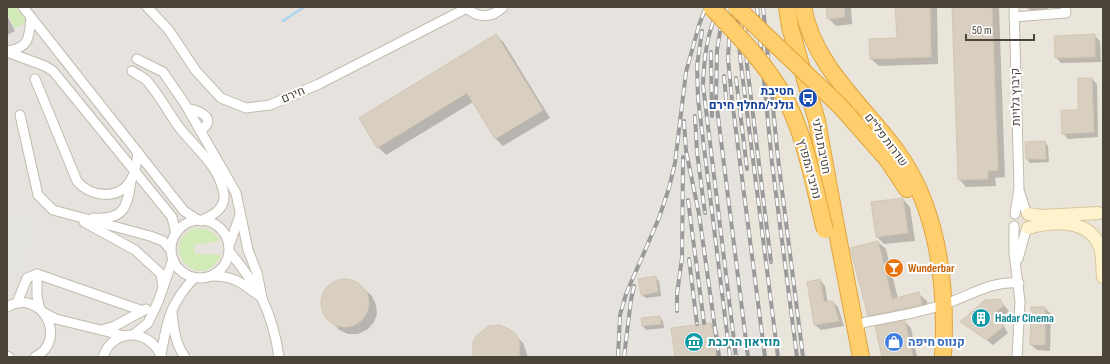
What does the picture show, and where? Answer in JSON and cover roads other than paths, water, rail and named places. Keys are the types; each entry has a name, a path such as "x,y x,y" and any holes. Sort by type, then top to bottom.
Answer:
{"highway":[{"name":"נתיבי המפרץ","path":"711,7 754,53 788,103 802,138 844,316 851,357"},
{"path":"736,7 840,106 887,159 910,194 928,248 940,275"},
{"name":"חטיבת גולני","path":"786,7 790,27 817,121 862,357"},
{"name":"שדרות פלי\"ם","path":"802,7 812,40 830,70 897,152 908,170 924,206 940,262 940,275 944,305 943,357"}],"street":[{"path":"23,7 184,211 199,220 216,225 222,231 229,248 250,278 268,310 280,357"},
{"name":"חירם","path":"147,7 168,29 196,71 221,98 246,108 270,105 319,84 467,8"},
{"path":"467,8 478,16 485,16 498,12 503,7"},
{"name":"קיבוץ גלויות","path":"1014,7 1019,188 1015,214"},
{"path":"1014,17 1066,10"},
{"path":"7,52 18,50 25,45 29,36 31,17"},
{"path":"7,52 45,66 53,71 172,217 176,234 172,255 158,302 148,323 129,335 110,344 104,357"},
{"path":"137,59 163,72 201,130 236,193 248,250 257,273 262,298"},
{"path":"132,71 146,79 180,128 206,157 218,176 224,196 222,206 216,213 188,223 176,234"},
{"path":"36,80 77,181 82,187 96,194 109,195 119,191 130,181"},
{"path":"20,115 38,195 53,210 150,236 163,241 182,272 194,278 226,276 239,280 262,298"},
{"path":"74,216 113,217 122,211 128,202 130,181 135,171 138,152"},
{"name":"קיבוץ גלויות","path":"1019,188 1027,213"},
{"path":"1018,357 1020,301 1013,248 1014,226 1012,220 1015,214 1021,212 1041,216 1098,213"},
{"path":"1016,269 1020,245 1032,221 1027,213"},
{"path":"211,276 224,266 241,214"},
{"path":"74,216 135,250 161,274 163,287"},
{"path":"1014,226 1018,230 1043,225 1066,224 1077,226 1089,232 1096,239 1100,248 1103,278"},
{"path":"35,357 46,347 51,336 50,326 37,297 37,274"},
{"path":"143,311 37,274 27,278 11,303 32,304 56,320 100,331 129,335 151,341 158,349 161,356"},
{"path":"161,356 166,327 171,311 179,294 194,278"},
{"path":"856,329 860,324 866,322 944,305 996,284 1005,282 1018,283"},
{"path":"100,331 115,326 158,302"},
{"path":"171,311 174,334 179,348 185,357"}],"waterway":[{"path":"283,21 304,7"}],"railway":[{"path":"618,357 620,315 626,294 659,218 669,188 675,163 686,72 699,25 706,7"},
{"path":"719,7 707,45 703,85 736,357"},
{"path":"724,7 717,50 716,100 748,357"},
{"path":"731,7 728,58 732,100 765,357"},
{"path":"737,7 740,57 778,357"},
{"path":"744,7 747,65 771,262"},
{"path":"757,7 772,163 797,357"},
{"path":"763,7 778,158 803,357"},
{"path":"702,31 697,66 698,99 730,357"},
{"path":"711,52 712,116"},
{"path":"724,76 727,108"},
{"path":"736,78 747,169"},
{"path":"695,116 697,152 705,213"},
{"path":"684,121 686,151 699,214 719,357"},
{"path":"677,311 677,294 682,258 683,157"},
{"path":"688,200 704,323"},
{"path":"689,259 697,324"},
{"path":"624,357 634,286"}],"place":[{"name":"חטיבת גולני/מחלף חירם","path":"808,98"},
{"name":"Wunderbar","path":"894,268"},
{"name":"Hadar Cinema","path":"981,318"},
{"name":"מוזיאון הרכבת","path":"694,342"},
{"name":"קנווס חיפה","path":"894,342"}]}
